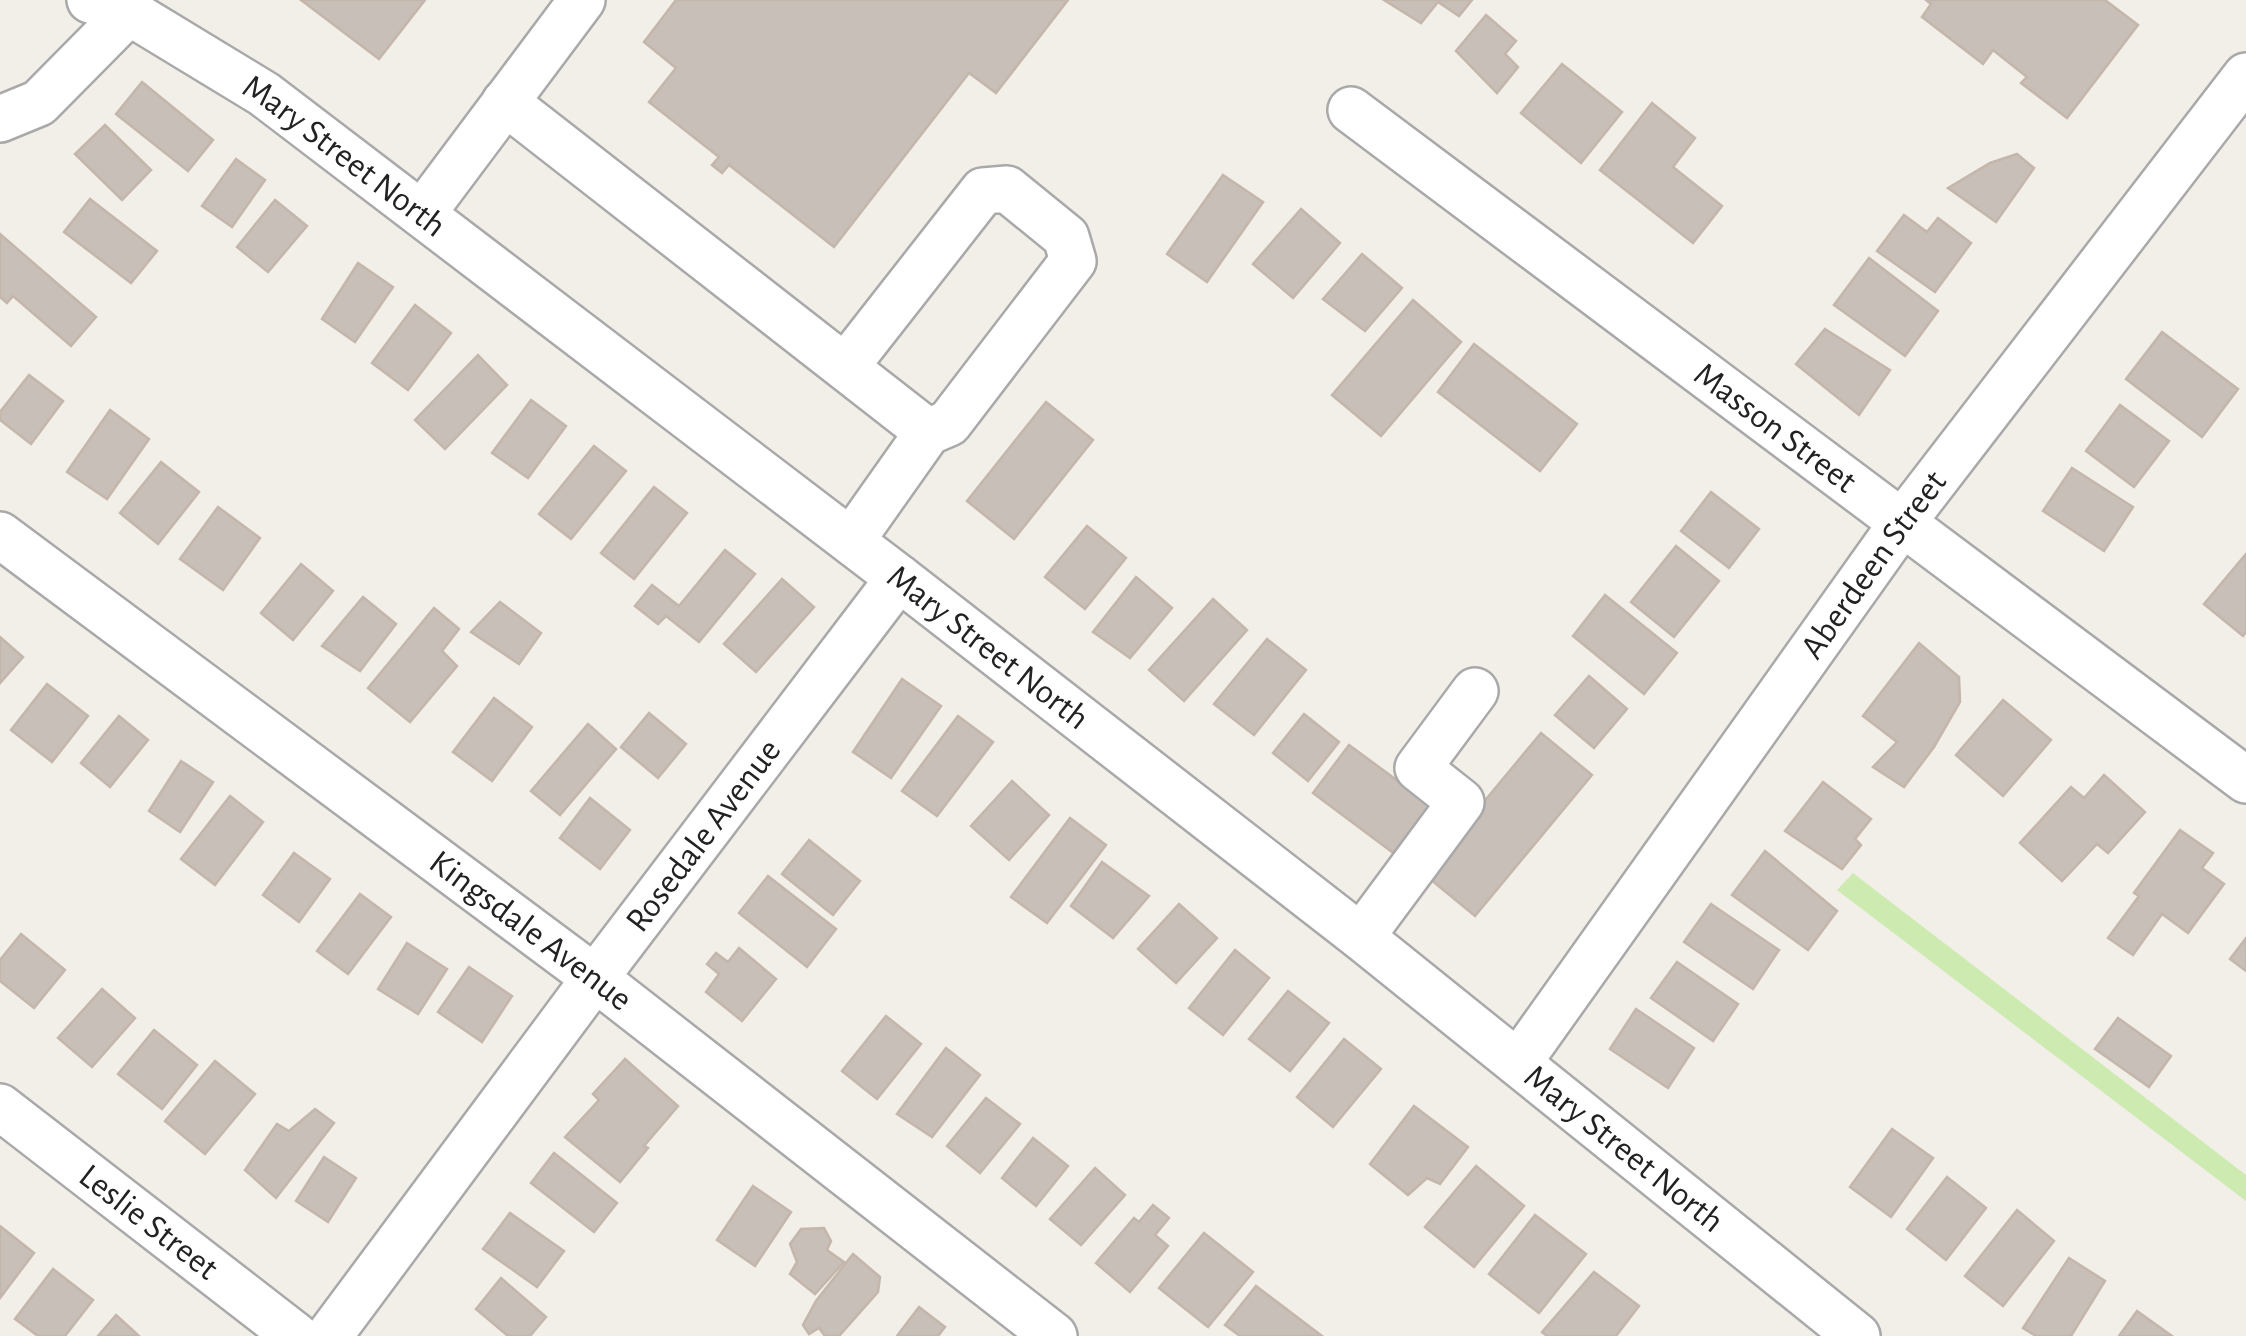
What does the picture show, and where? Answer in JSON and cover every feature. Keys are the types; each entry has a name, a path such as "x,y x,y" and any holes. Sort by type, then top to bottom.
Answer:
{"street":[{"path":"422,214 582,0"},
{"path":"0,119 38,103 110,6"},
{"name":"Mary Street North","path":"110,6 264,94 422,214 1361,937 1856,1336"},
{"name":"Aberdeen Street","path":"1518,1062 1902,524 2246,76"},
{"path":"505,102 928,432"},
{"name":"Masson Street","path":"1351,110 2246,780"},
{"path":"846,366 983,190 1007,189 1066,237 1072,261 950,423 928,432 850,541"},
{"name":"Kingsdale Avenue","path":"0,535 595,978 1054,1336"},
{"name":"Rosedale Avenue","path":"329,1336 899,578"},
{"path":"1361,937 1462,802 1418,768 1476,691"},
{"name":"Leslie Street","path":"0,1107 296,1336"}],"green space":[{"path":"1853,873 2246,1175 2246,1201 1837,890"}],"building":[{"path":"301,0 425,0 379,59"},
{"path":"676,0 1068,0 996,93 969,73 834,247 729,165 722,173 712,165 719,157 649,102 676,68 644,42"},
{"path":"1384,0 1472,0 1459,16 1438,2 1421,23"},
{"path":"1926,0 2105,0 2138,25 2067,118 2021,83 2027,77 1993,50 1983,64 1922,17 1931,4"},
{"path":"1486,15 1516,41 1505,54 1518,67 1497,93 1456,51"},
{"path":"1562,64 1622,112 1581,163 1521,113"},
{"path":"142,82 213,140 188,171 116,114"},
{"path":"1652,103 1695,138 1673,167 1722,206 1693,243 1600,170"},
{"path":"105,125 151,170 122,200 75,154"},
{"path":"2017,154 2034,168 1996,222 1948,188 1990,163"},
{"path":"236,159 265,180 232,227 202,206"},
{"path":"1223,175 1263,202 1207,282 1167,254"},
{"path":"90,199 157,251 131,283 64,232"},
{"path":"275,200 307,226 268,272 237,247"},
{"path":"1301,209 1340,243 1293,298 1253,264"},
{"path":"1904,215 1927,232 1938,218 1971,243 1935,292 1877,251"},
{"path":"0,234 96,317 71,346 13,296 7,303 0,297"},
{"path":"1362,254 1402,288 1365,331 1323,299"},
{"path":"1869,258 1938,311 1905,356 1834,305"},
{"path":"358,263 393,287 355,342 322,319"},
{"path":"1413,300 1461,342 1381,436 1332,395"},
{"path":"415,305 451,333 408,390 372,363"},
{"path":"1825,329 1890,370 1859,415 1796,364"},
{"path":"2162,332 2238,389 2202,437 2126,379"},
{"path":"1474,344 1577,424 1540,471 1438,392"},
{"path":"478,355 507,385 445,449 415,420"},
{"path":"29,375 63,401 31,444 0,420 0,412"},
{"path":"531,400 566,426 528,478 492,453"},
{"path":"1046,402 1093,440 1014,539 967,501"},
{"path":"2120,405 2169,441 2134,487 2086,451"},
{"path":"110,410 149,439 107,499 67,472"},
{"path":"594,446 626,471 571,539 539,514"},
{"path":"161,462 199,492 158,544 120,513"},
{"path":"2072,468 2133,507 2104,551 2043,511"},
{"path":"654,487 687,513 634,579 601,553"},
{"path":"1711,492 1759,529 1729,568 1681,531"},
{"path":"218,507 260,538 223,590 180,559"},
{"path":"1087,526 1126,558 1085,609 1045,577"},
{"path":"1676,546 1719,581 1674,637 1631,602"},
{"path":"725,550 755,574 699,642 666,616 658,624 635,606 652,585 679,606"},
{"path":"2246,554 2246,632 2243,636 2204,604"},
{"path":"301,564 333,591 293,640 261,613"},
{"path":"1136,577 1172,608 1130,658 1093,632"},
{"path":"782,579 814,607 756,672 724,644"},
{"path":"1605,595 1677,653 1644,694 1573,636"},
{"path":"363,597 396,624 360,671 322,646"},
{"path":"1213,599 1247,630 1184,701 1149,670"},
{"path":"500,602 541,633 519,664 471,632"},
{"path":"434,608 459,629 442,651 457,666 410,722 368,688"},
{"path":"0,637 23,657 0,683"},
{"path":"1267,639 1306,670 1254,735 1214,704"},
{"path":"1919,643 1959,677 1960,702 1934,747 1904,787 1873,767 1897,742 1863,716"},
{"path":"1589,676 1627,709 1594,748 1555,715"},
{"path":"902,679 941,706 891,778 853,752"},
{"path":"47,684 88,716 52,762 11,730"},
{"path":"494,698 532,727 492,781 453,752"},
{"path":"2003,700 2051,740 2003,796 1956,755"},
{"path":"649,713 686,744 658,778 621,747"},
{"path":"1304,714 1339,742 1308,781 1273,753"},
{"path":"119,716 148,740 110,787 81,763"},
{"path":"958,716 993,742 937,816 902,791"},
{"path":"588,724 616,749 560,815 531,791"},
{"path":"1541,733 1592,775 1475,916 1424,874"},
{"path":"1349,745 1432,806 1396,855 1313,793"},
{"path":"181,761 213,782 180,832 149,811"},
{"path":"2104,775 2145,812 2108,853 2097,844 2062,881 2020,843 2071,787 2084,798"},
{"path":"1012,781 1049,815 1009,860 971,826"},
{"path":"1823,782 1871,819 1855,839 1861,845 1842,869 1785,831"},
{"path":"230,796 263,822 215,885 181,859"},
{"path":"590,798 630,830 600,869 560,838"},
{"path":"1070,818 1106,845 1047,923 1011,897"},
{"path":"2180,830 2213,853 2202,868 2224,884 2188,933 2162,914 2133,955 2108,938 2139,896 2134,893"},
{"path":"809,840 860,881 833,915 782,874"},
{"path":"1765,851 1837,911 1808,950 1732,895"},
{"path":"294,853 330,879 299,922 263,895"},
{"path":"1102,862 1149,896 1113,938 1071,906"},
{"path":"768,876 836,929 807,967 739,913"},
{"path":"360,894 391,917 348,974 317,951"},
{"path":"1179,904 1217,938 1176,983 1138,949"},
{"path":"1711,904 1779,950 1753,989 1684,942"},
{"path":"21,934 65,970 34,1008 0,981 0,960"},
{"path":"2246,938 2246,971 2230,959"},
{"path":"407,943 447,969 418,1014 378,989"},
{"path":"739,948 776,979 742,1021 706,992 719,974 707,964 716,953 728,962"},
{"path":"1235,950 1269,978 1223,1035 1189,1008"},
{"path":"1677,962 1738,1004 1713,1041 1651,998"},
{"path":"469,967 512,996 482,1042 438,1012"},
{"path":"102,989 135,1018 92,1067 58,1038"},
{"path":"1288,991 1329,1023 1290,1071 1249,1039"},
{"path":"1636,1009 1694,1048 1668,1088 1610,1049"},
{"path":"886,1016 921,1044 877,1099 842,1071"},
{"path":"2118,1018 2171,1056 2149,1087 2095,1049"},
{"path":"154,1030 197,1065 162,1109 118,1074"},
{"path":"1344,1039 1381,1069 1333,1127 1297,1097"},
{"path":"946,1048 980,1075 932,1137 897,1114"},
{"path":"625,1059 678,1106 620,1182 565,1137 599,1100 593,1094"},
{"path":"215,1061 255,1094 205,1154 165,1121"},
{"path":"986,1098 1020,1124 980,1173 947,1146"},
{"path":"1414,1106 1468,1147 1440,1184 1427,1178 1408,1195 1370,1164"},
{"path":"315,1109 334,1123 276,1198 245,1170 277,1124 289,1131"},
{"path":"1892,1129 1933,1158 1891,1217 1850,1187"},
{"path":"1033,1138 1068,1166 1036,1206 1002,1178"},
{"path":"554,1153 617,1203 594,1232 531,1183"},
{"path":"324,1157 356,1178 328,1222 296,1201"},
{"path":"1476,1166 1524,1206 1474,1267 1425,1227"},
{"path":"1095,1168 1125,1195 1081,1245 1050,1219"},
{"path":"1947,1177 1986,1208 1946,1260 1907,1229"},
{"path":"753,1186 791,1212 755,1266 717,1240"},
{"path":"1153,1205 1169,1218 1155,1235 1168,1246 1130,1292 1096,1263 1134,1218 1139,1222"},
{"path":"2017,1210 2054,1241 2003,1306 1965,1276"},
{"path":"510,1213 564,1251 537,1287 483,1249"},
{"path":"1535,1215 1586,1254 1539,1313 1489,1274"},
{"path":"0,1226 34,1253 0,1298"},
{"path":"824,1228 831,1241 827,1250 844,1262 815,1294 790,1274 797,1262 790,1244 801,1229"},
{"path":"1204,1233 1253,1272 1208,1327 1159,1288"},
{"path":"853,1254 880,1277 878,1292 839,1336 825,1336 819,1328 809,1334 803,1325 816,1301"},
{"path":"2069,1258 2105,1281 2071,1336 2036,1336 2023,1328"},
{"path":"53,1269 93,1300 65,1336 38,1336 15,1319"},
{"path":"1594,1272 1639,1306 1616,1336 1547,1336 1542,1332"},
{"path":"501,1278 546,1317 530,1336 508,1336 476,1309"},
{"path":"1256,1286 1322,1336 1240,1336 1225,1325"},
{"path":"919,1307 945,1327 938,1336 897,1336"},
{"path":"2137,1311 2172,1336 2119,1336"},
{"path":"116,1315 139,1336 98,1336"}]}
